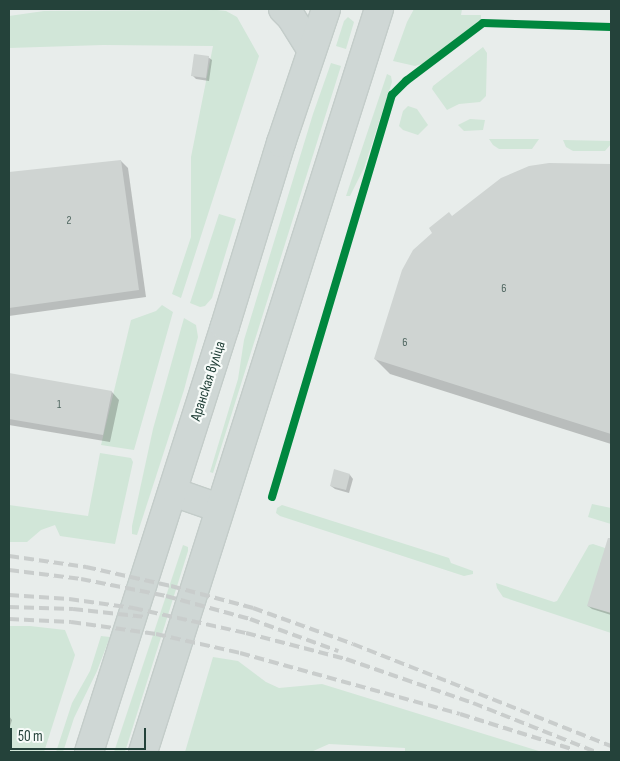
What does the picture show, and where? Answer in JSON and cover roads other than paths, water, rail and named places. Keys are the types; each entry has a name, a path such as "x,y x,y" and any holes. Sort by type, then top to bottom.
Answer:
{"main road":[{"path":"283,9 292,17 312,50"},
{"name":"Аранская вуліца","path":"89,752 326,9"},
{"path":"143,752 379,9"},
{"path":"173,492 219,508"}],"railway":[{"path":"9,556 86,567 171,586 253,608 353,644 611,746"},
{"path":"9,570 81,579 166,596 250,619 338,651"},
{"path":"9,595 69,599 133,608 246,633 346,659 473,703 596,752"},
{"path":"9,607 73,609 146,617"},
{"path":"9,619 71,622 156,634 240,653 460,714 572,749"}]}
